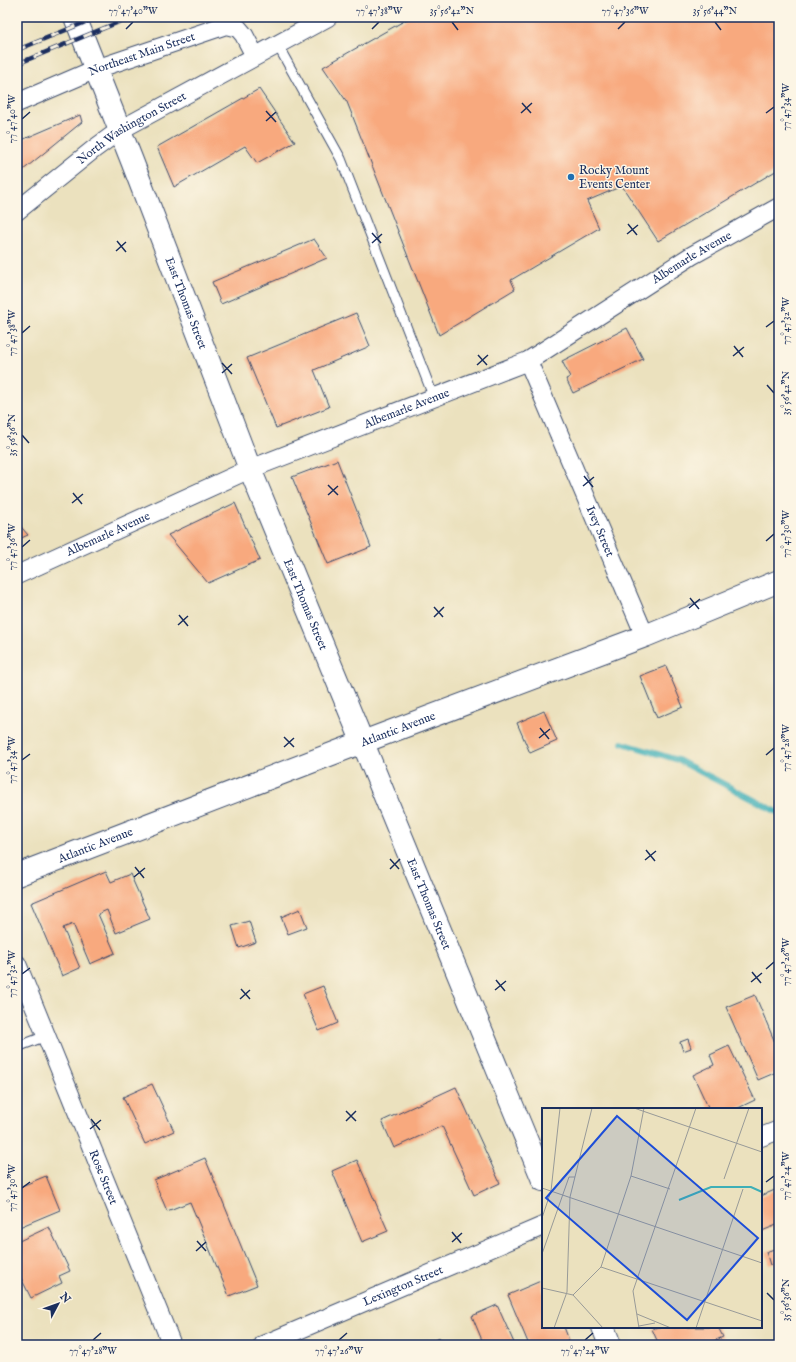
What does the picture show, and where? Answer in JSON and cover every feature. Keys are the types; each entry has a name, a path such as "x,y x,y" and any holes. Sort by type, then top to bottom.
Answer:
{"main road":[{"name":"East Thomas Street","path":"77,21 250,469 542,1178"},
{"name":"Atlantic Avenue","path":"17,875 363,742 645,636 779,581"},
{"path":"603,1328 610,1345"}],"street":[{"name":"North Washington Street","path":"17,211 120,130 328,17"},
{"name":"Northeast Main Street","path":"17,103 96,69 226,25 238,28 244,35 255,56"},
{"name":"Albemarle Avenue","path":"17,575 250,469 528,361 691,256 779,207"},
{"name":"Ivey Street","path":"528,361 645,636"},
{"name":"Rose Street","path":"17,964 172,1345"},
{"path":"762,1137 779,1130"},
{"name":"Lexington Street","path":"263,1345 542,1226"}],"lane":[{"path":"277,44 341,159 434,398"},
{"path":"17,1047 46,1036"}],"building":[{"name":"Rocky Mount Events Center","path":"411,17 779,17 779,169 658,241 622,186 587,201 599,228 511,280 515,289 439,335 347,102 323,67"},
{"path":"259,89 295,142 257,163 245,146 174,187 157,147"},
{"path":"80,115 82,122 17,175 17,142"},
{"path":"314,239 327,258 221,304 212,282"},
{"path":"356,313 370,346 314,370 329,407 276,428 247,358"},
{"path":"627,328 643,359 573,393 566,379 570,377 562,361"},
{"path":"337,460 371,547 328,564 292,477"},
{"path":"235,503 260,560 208,583 168,535"},
{"path":"17,522 28,535 17,540"},
{"path":"666,666 683,707 657,718 640,676"},
{"path":"544,711 557,741 530,753 517,723"},
{"path":"106,871 111,882 130,874 150,919 116,933 107,910 98,914 115,953 90,964 73,924 63,928 80,968 62,976 31,903"},
{"path":"300,909 307,927 288,934 281,917"},
{"path":"249,921 256,942 239,948 232,926"},
{"path":"323,986 338,1023 319,1031 303,994"},
{"path":"755,995 779,1052 779,1071 758,1080 726,1007"},
{"path":"688,1039 691,1048 683,1051 680,1042"},
{"path":"729,1046 755,1100 738,1108 709,1108 693,1075 714,1065 710,1055"},
{"path":"152,1084 174,1131 145,1144 123,1097"},
{"path":"456,1087 500,1183 474,1195 442,1126 394,1148 382,1121"},
{"path":"205,1158 257,1285 229,1296 190,1202 167,1211 154,1180"},
{"path":"357,1160 388,1231 362,1242 332,1171"},
{"path":"46,1176 60,1210 17,1228 17,1188"},
{"path":"777,1189 779,1194 779,1224 762,1231 762,1196"},
{"path":"49,1227 70,1271 59,1276 62,1283 31,1298 17,1270 17,1242"},
{"path":"774,1249 779,1262 770,1265 766,1252"},
{"path":"542,1280 542,1328 564,1328 569,1340 556,1345 529,1345 508,1295"},
{"path":"497,1305 515,1345 484,1345 472,1316"},
{"path":"718,1328 723,1337 704,1345 659,1345 652,1329"},
{"path":"440,1338 443,1345 423,1345"}],"waterway":[{"path":"622,743 678,760 779,813"}],"railway":[{"path":"17,50 98,17"},
{"path":"17,64 131,17"}],"place":[{"name":"Rocky Mount Events Center","path":"571,177"}]}
